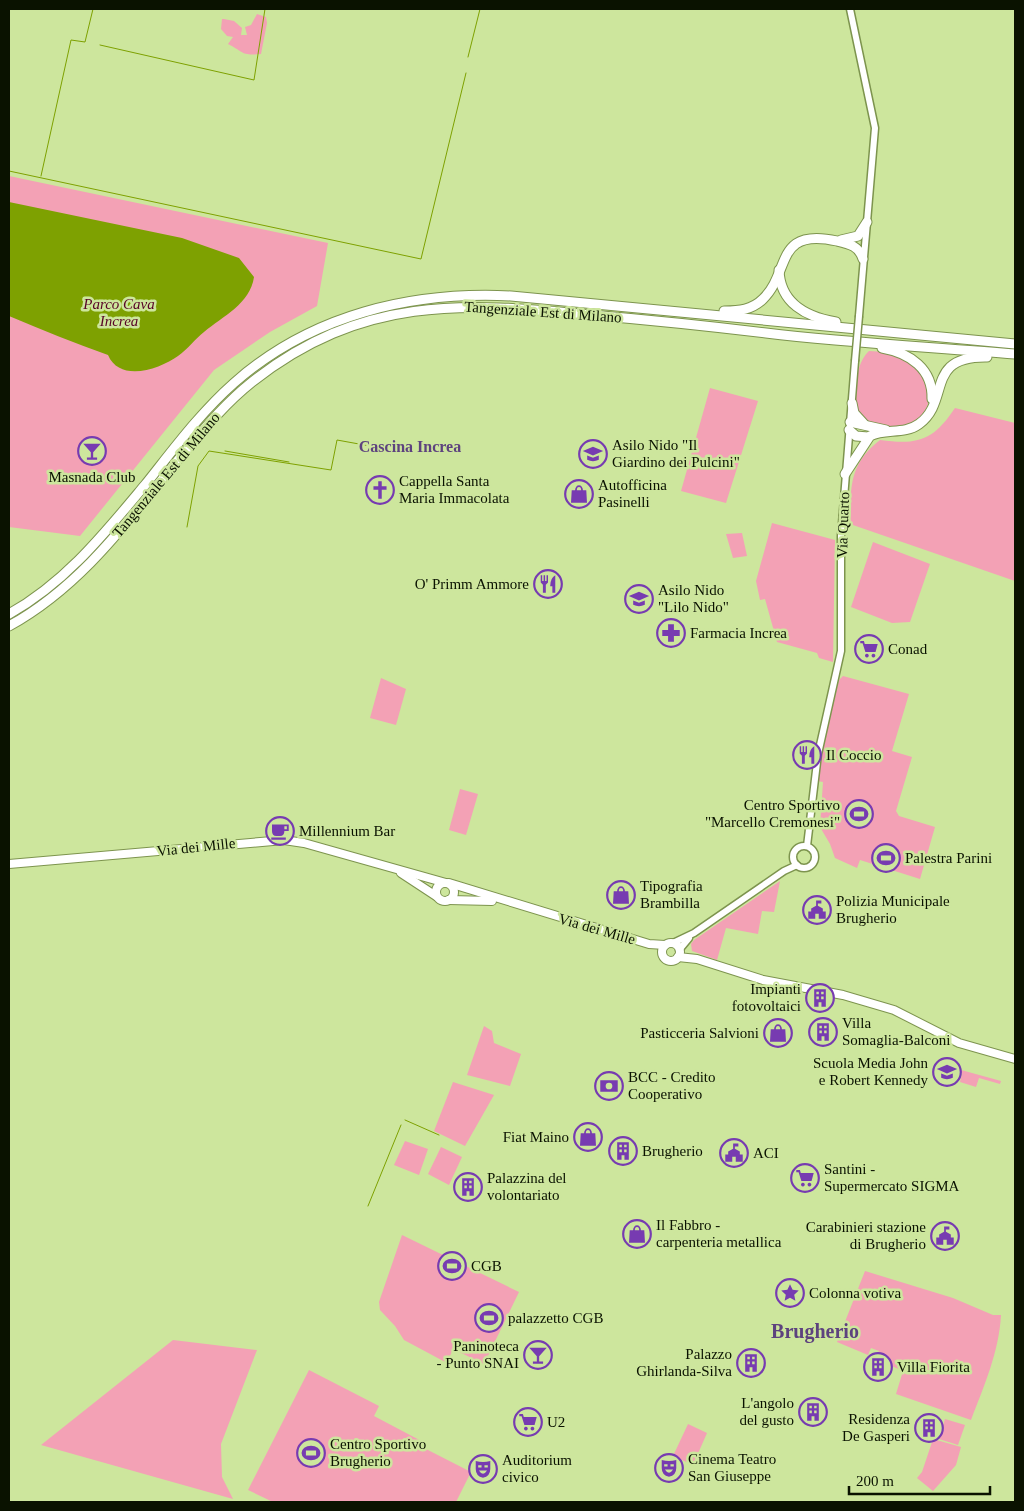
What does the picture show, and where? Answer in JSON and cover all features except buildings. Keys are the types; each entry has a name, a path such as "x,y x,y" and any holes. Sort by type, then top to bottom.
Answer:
{"highway":[{"path":"853,242 862,232 867,217"},
{"path":"664,310 733,311 746,309 765,297 788,251 802,242 814,238 853,242 860,238 865,242"},
{"path":"853,242 863,259"},
{"path":"779,268 783,292 796,307 818,318 867,330"},
{"name":"Tangenziale Est di Milano","path":"9,614 45,590 76,564 106,531 200,417 234,383 281,349 319,328 348,316 383,306 455,296 519,297 1015,344"},
{"name":"Tangenziale Est di Milano","path":"9,626 52,597 90,565 206,427 242,390 292,355 353,326 386,316 420,309 487,306 771,334 1015,354"},
{"path":"771,334 885,348 902,353 919,364 927,374 932,388 932,407"},
{"path":"845,474 868,438 877,433 894,432 918,425 932,407 943,376 956,364 977,357 1015,359"},
{"path":"852,403 855,414 866,425"},
{"path":"849,426 866,425 894,432"},
{"path":"849,426 856,436 868,438"}],"main road":[{"name":"Via dei Mille","path":"9,864 284,840 304,843 447,883 652,945 667,947 668,960 673,960 679,952"},
{"name":"Via dei Mille","path":"380,865 405,876 436,896"},
{"path":"447,883 454,890 453,896 449,900 441,900 436,896 437,886 447,883"},
{"name":"Via dei Mille","path":"449,900 483,900 513,904"},
{"path":"667,947 697,959 763,980 843,995 894,1010 959,1043 1015,1059"}],"street":[{"name":"Via Quarto","path":"805,846 818,750 842,651 842,536 845,474 875,128 850,9"},
{"path":"667,947 694,933 784,871 797,866 806,868 815,862 815,852 805,846 797,849 784,871"},
{"path":"793,854 797,866"},
{"path":"679,952 694,933"}],"green space":[{"path":"257,14 266,17 267,23 261,54 246,54 228,44 233,37 227,36 221,29 222,19 234,21 242,28 241,35 247,35 245,27 251,25"},
{"name":"Parco Cava Increa","path":"9,176 328,243 317,306 270,332 214,370 80,536 9,527"},
{"path":"869,351 898,355 917,369 926,382 929,395 927,407 920,417 909,424 894,426 875,424 862,417 856,407 857,378 862,360"},
{"path":"710,388 758,401 726,503 681,491"},
{"path":"955,408 1015,423 1015,581 850,524 853,478 862,459 870,449 880,440 905,442 924,438 939,428"},
{"path":"772,523 835,540 833,662 819,658 817,653 777,642 765,599 760,600 756,581"},
{"path":"742,533 747,556 733,558 726,534"},
{"path":"873,542 930,564 910,622 892,623 851,607"},
{"name":"Centro Sportivo \"Marcello Cremonesi\"","path":"843,676 909,694 892,751 912,757 896,811 899,816 935,827 920,879 860,860 857,868 835,858 830,844 820,827 823,782 817,781 820,754 839,680"},
{"path":"381,678 406,689 396,725 370,718"},
{"path":"460,789 478,794 466,835 449,830"},
{"path":"780,881 774,912 762,911 758,934 726,928 717,960 692,951 691,944 694,940"},
{"path":"484,1026 492,1031 494,1043 521,1054 510,1086 467,1075"},
{"path":"943,1065 1001,1081 1000,1084 979,1078 976,1087 960,1082 962,1073 942,1068"},
{"path":"453,1082 494,1095 465,1146 434,1131"},
{"path":"405,1141 428,1149 419,1175 394,1165"},
{"path":"441,1147 462,1157 449,1185 428,1174"},
{"path":"402,1235 519,1292 484,1364 453,1349 447,1363 404,1340 395,1326 380,1310 379,1302"},
{"path":"865,1271 953,1298 993,1315 1001,1315 994,1356 971,1420 896,1394 903,1371 876,1359 879,1351 871,1348 868,1355 837,1342"},
{"path":"173,1340 257,1350 221,1444 222,1477 233,1499 41,1445"},
{"path":"309,1370 379,1406 374,1416 427,1444 426,1449 471,1472 456,1502 273,1502 248,1490"},
{"path":"945,1419 965,1425 958,1445 939,1439"},
{"path":"688,1424 707,1433 693,1465 673,1456"},
{"path":"933,1439 961,1447 956,1465 933,1491 917,1478 922,1472"}],"shaded area":[{"path":"9,202 182,238 239,258 254,277 247,295 235,309 204,332 178,356 151,369 131,371 121,369 114,364 108,355 9,316"}],"waterway":[{"path":"41,176 71,40 85,42 93,9"},
{"path":"100,45 254,80 265,9"},
{"path":"468,57 480,9"},
{"path":"9,171 421,259 466,73"},
{"path":"187,527 198,466 209,451 331,470 337,440 370,446"},
{"path":"225,451 289,462"},
{"path":"405,1120 439,1135"},
{"path":"368,1206 401,1125"}],"place":[{"name":"Masnada Club","path":"92,451"},
{"name":"Asilo Nido \"Il Giardino dei Pulcini\"","path":"593,454"},
{"name":"Cappella Santa Maria Immacolata","path":"380,490"},
{"name":"Autofficina Pasinelli","path":"579,494"},
{"name":"O' Primm Ammore","path":"548,584"},
{"name":"Asilo Nido \"Lilo Nido\"","path":"639,599"},
{"name":"Farmacia Increa","path":"671,633"},
{"name":"Conad","path":"869,649"},
{"name":"Il Coccio","path":"807,755"},
{"name":"Centro Sportivo \"Marcello Cremonesi\"","path":"859,814"},
{"name":"Millennium Bar","path":"280,831"},
{"name":"Palestra Parini","path":"886,858"},
{"name":"Tipografia Brambilla","path":"621,895"},
{"name":"Polizia Municipale Brugherio","path":"817,910"},
{"name":"Impianti fotovoltaici","path":"820,998"},
{"name":"Villa Somaglia-Balconi","path":"823,1032"},
{"name":"Pasticceria Salvioni","path":"778,1033"},
{"name":"Scuola Media John e Robert Kennedy","path":"947,1072"},
{"name":"BCC - Credito Cooperativo","path":"609,1086"},
{"name":"Fiat Maino","path":"588,1137"},
{"name":"Brugherio","path":"623,1151"},
{"name":"ACI","path":"734,1153"},
{"name":"Santini - Supermercato SIGMA","path":"805,1178"},
{"name":"Palazzina del volontariato","path":"468,1187"},
{"name":"Il Fabbro - carpenteria metallica","path":"637,1234"},
{"name":"Carabinieri stazione di Brugherio","path":"945,1236"},
{"name":"CGB","path":"452,1266"},
{"name":"Colonna votiva","path":"790,1293"},
{"name":"palazzetto CGB","path":"489,1318"},
{"name":"Paninoteca - Punto SNAI","path":"538,1355"},
{"name":"Palazzo Ghirlanda-Silva","path":"751,1363"},
{"name":"Villa Fiorita","path":"878,1367"},
{"name":"L'angolo del gusto","path":"813,1412"},
{"name":"U2","path":"528,1422"},
{"name":"Residenza De Gasperi","path":"929,1428"},
{"name":"Centro Sportivo Brugherio","path":"311,1453"},
{"name":"Cinema Teatro San Giuseppe","path":"669,1468"},
{"name":"Auditorium civico","path":"483,1469"}],"district":[{"name":"Cascina Increa","path":"410,446"},
{"name":"Brugherio","path":"815,1331"}]}
